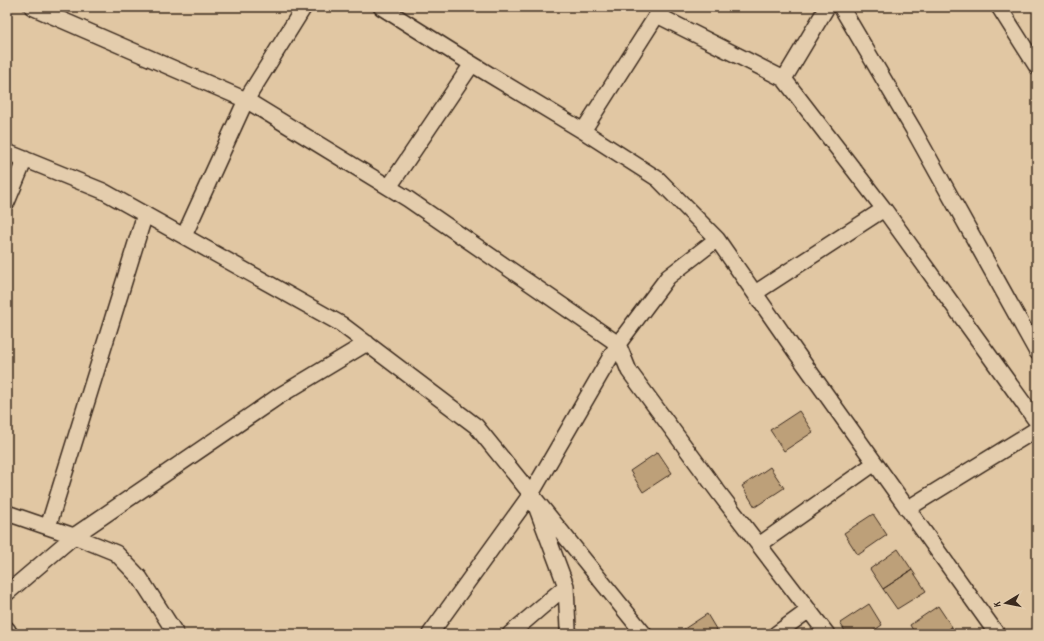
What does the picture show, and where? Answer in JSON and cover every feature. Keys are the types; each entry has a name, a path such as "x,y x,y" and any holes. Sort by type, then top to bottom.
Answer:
{"street":[{"path":"32,7 246,100 408,198 618,344 629,371 719,493 827,634"},
{"path":"184,236 246,100 304,7"},
{"path":"381,7 583,131 658,179 718,239 907,509 997,634"},
{"path":"784,79 827,7"},
{"path":"841,7 913,129 1037,352"},
{"path":"999,7 1037,67"},
{"path":"583,131 660,11 784,79 884,209 1037,422"},
{"path":"389,187 472,64"},
{"path":"7,152 103,191 341,324 367,343 476,426 644,634"},
{"path":"7,202 25,159"},
{"path":"755,293 884,209"},
{"path":"48,527 145,214"},
{"path":"430,634 531,494 618,344 668,277 718,239"},
{"path":"7,592 74,536 279,396 367,343"},
{"path":"907,509 1037,429"},
{"path":"759,545 875,463"},
{"path":"531,494 566,586 568,634"},
{"path":"7,513 74,536 116,553 140,578 176,634"},
{"path":"510,634 566,586"},
{"path":"776,634 809,610"},
{"path":"7,629 10,634"}],"building":[{"path":"799,411 813,432 784,451 770,430"},
{"path":"658,452 672,473 643,492 630,471"},
{"path":"770,467 784,488 755,507 742,486"},
{"path":"873,514 887,535 858,555 844,533"},
{"path":"898,549 912,570 883,589 870,569"},
{"path":"912,570 926,591 897,609 883,589"},
{"path":"869,604 882,625 869,634 847,634 840,623"},
{"path":"938,606 952,627 942,634 915,634 910,625"},
{"path":"707,614 719,634 678,634 678,633"},
{"path":"952,627 957,634 942,634"}]}
